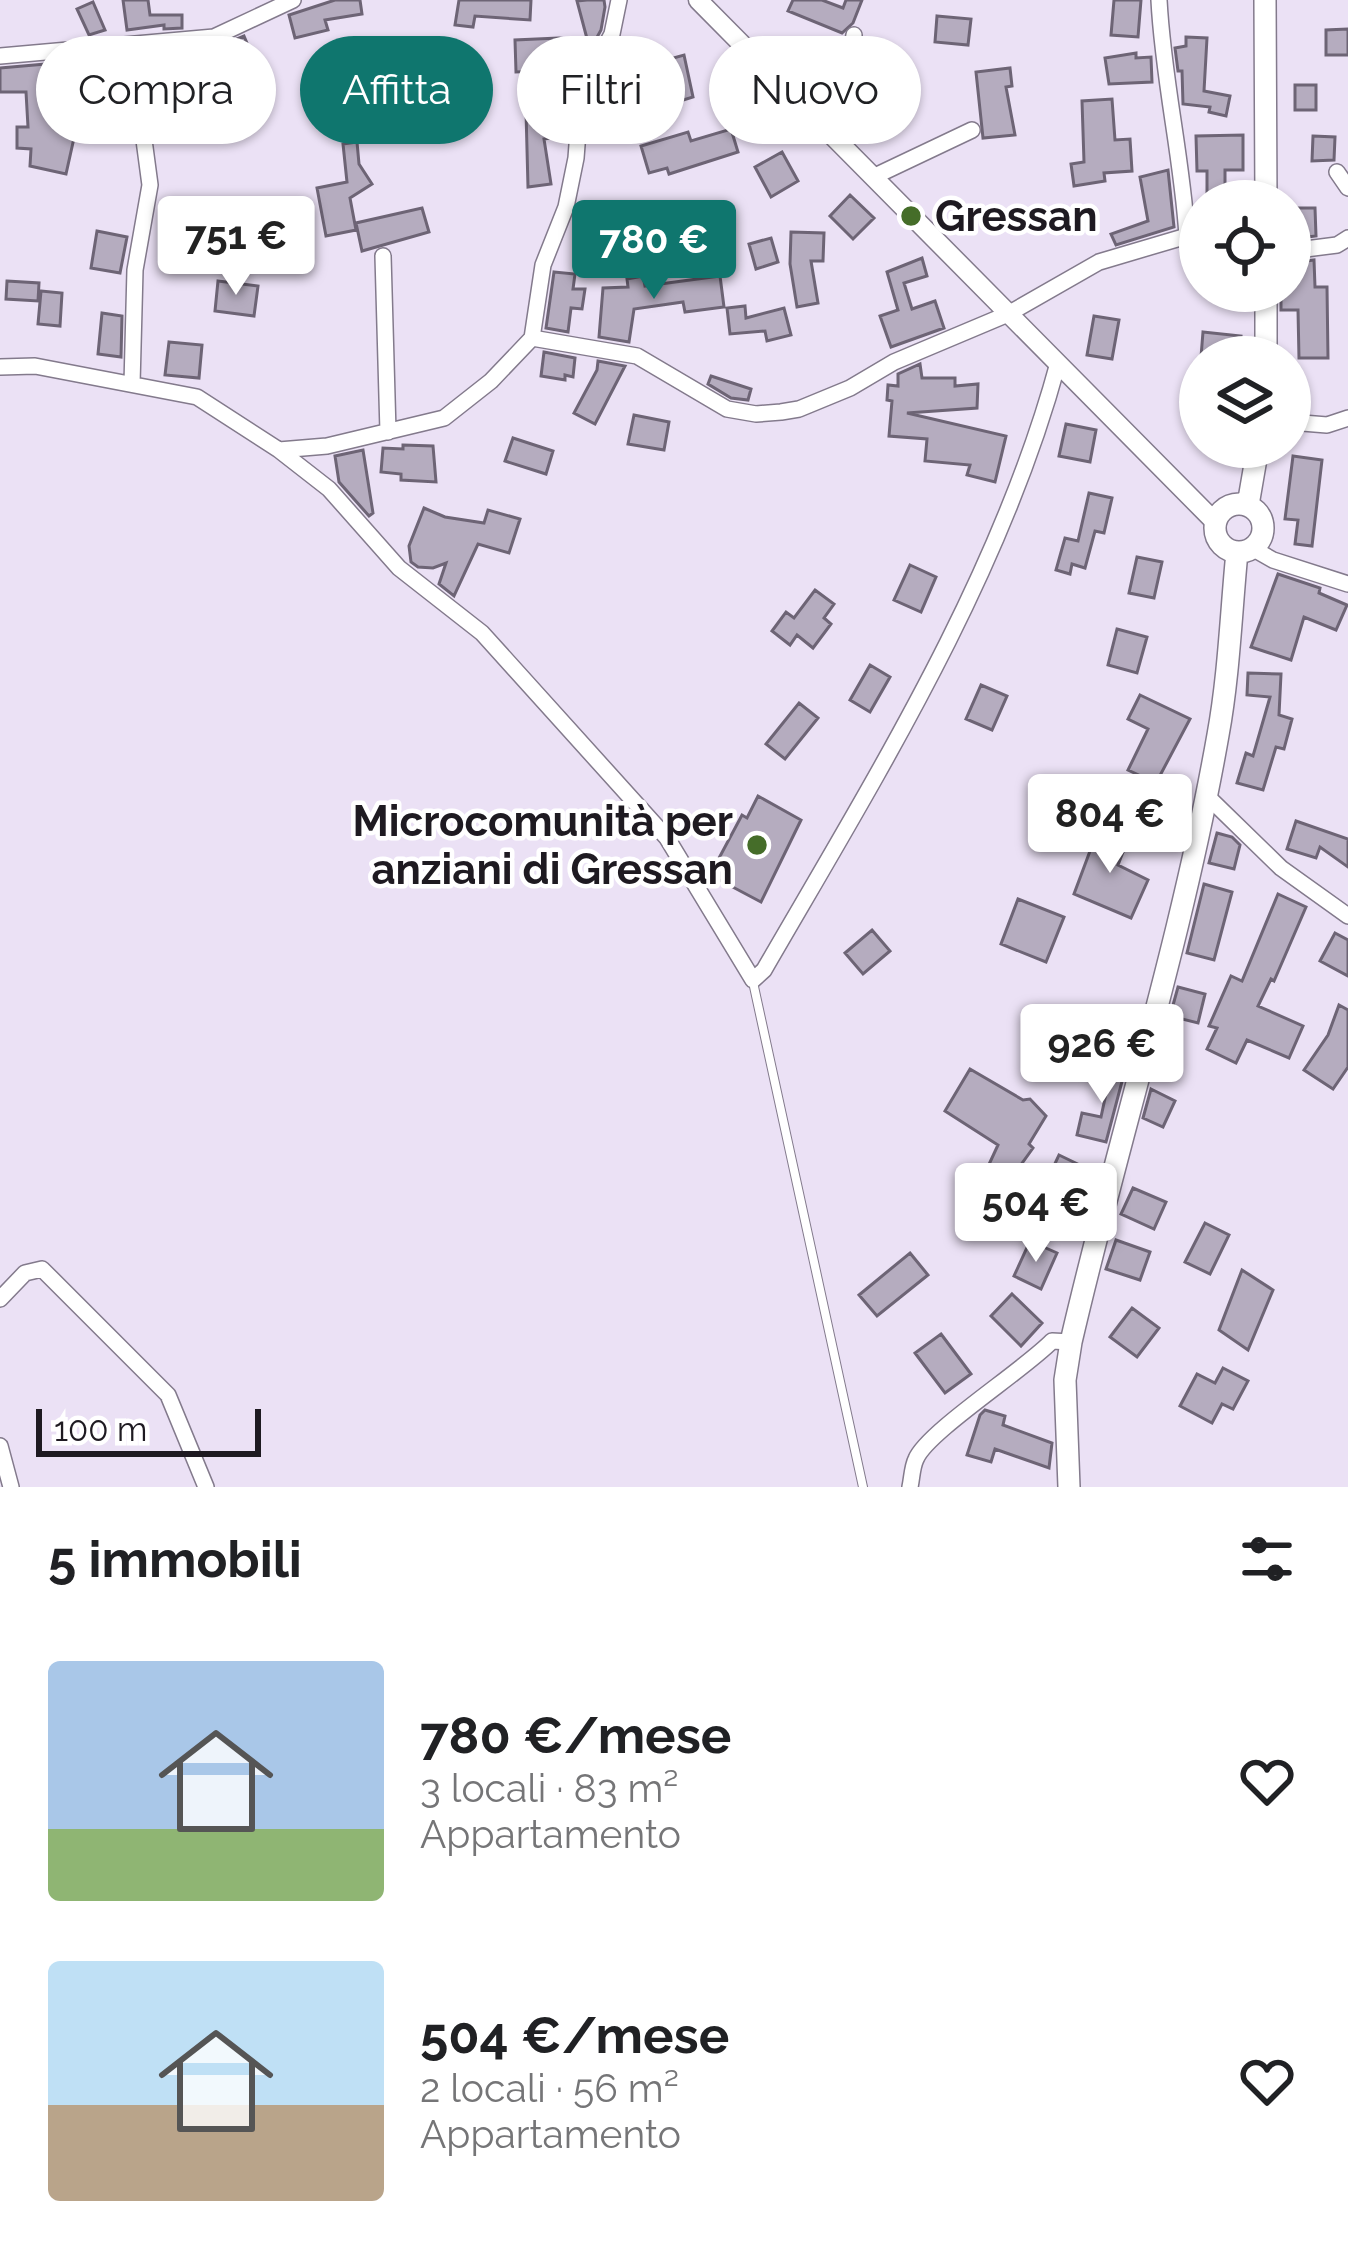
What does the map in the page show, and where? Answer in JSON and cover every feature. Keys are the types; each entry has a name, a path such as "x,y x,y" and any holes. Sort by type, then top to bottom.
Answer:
{"main road":[{"path":"1265,0 1266,180"},
{"path":"1069,1487 1064,1380 1206,795 1245,550 1260,539 1262,522 1248,505 1254,468"},
{"path":"1245,550 1218,541 1215,522 1227,506 1248,505"}],"street":[{"path":"245,0 251,19"},
{"path":"0,56 214,37 293,0"},
{"path":"279,450 327,446 444,418 491,381 532,338 543,265 569,191 581,92 612,34 619,0"},
{"path":"698,0 734,36"},
{"path":"1160,0 1163,70 1184,180"},
{"path":"873,177 972,130"},
{"path":"132,384 135,270 150,185 145,144"},
{"path":"842,144 1215,522"},
{"path":"1337,172 1348,188"},
{"path":"1311,248 1337,245 1348,238"},
{"path":"532,338 637,356 728,409 768,413 800,409 894,362 1008,314 1099,262 1179,242"},
{"path":"383,256 388,432"},
{"path":"0,367 35,366 197,397 279,450 328,489 399,568 482,632 667,838 753,980 764,970 849,824 995,548 1019,489 1058,362"},
{"path":"1311,423 1348,418"},
{"path":"1245,550 1348,584"},
{"path":"1206,795 1281,868 1348,916"},
{"path":"0,1298 25,1274 42,1269 168,1395 206,1487"},
{"path":"910,1487 916,1456 945,1427 1030,1364 1052,1341 1071,1342"},
{"path":"0,1445 11,1487"}],"lane":[{"path":"753,980 863,1487"}],"building":[{"path":"123,0 148,0 150,15 182,15 182,28 164,29 164,25 127,30"},
{"path":"335,0 360,0 362,14 325,20 328,30 295,38 289,15"},
{"path":"459,0 531,0 530,20 475,16 473,27 455,25"},
{"path":"604,0 598,36 586,36 577,1"},
{"path":"793,0 822,0 843,8 846,0 862,0 853,23 842,33 788,11"},
{"path":"1114,0 1141,0 1138,37 1111,35"},
{"path":"93,2 105,30 89,35 77,9"},
{"path":"937,16 971,19 968,45 935,42"},
{"path":"1348,29 1348,55 1326,55 1326,30"},
{"path":"1186,37 1207,38 1204,91 1230,96 1226,116 1209,112 1210,107 1183,104 1182,71 1178,71 1175,48 1186,46"},
{"path":"1136,53 1136,58 1151,57 1152,82 1109,84 1105,58"},
{"path":"685,60 693,97 685,100"},
{"path":"36,65 36,144 73,144 66,174 30,166 31,149 17,148 17,127 28,127 26,92 0,92 0,68"},
{"path":"1010,68 1012,86 1006,87 1015,135 983,138 976,72"},
{"path":"1295,85 1316,85 1316,110 1295,110"},
{"path":"1112,99 1115,140 1130,139 1132,171 1104,173 1105,181 1074,186 1071,164 1084,162 1082,101"},
{"path":"688,132 691,141 709,136 709,144 736,144 738,152 669,174 667,168 649,173 641,146 685,144"},
{"path":"1243,135 1243,170 1225,170 1225,180 1207,180 1207,171 1197,171 1196,136"},
{"path":"1313,136 1335,137 1334,160 1312,161"},
{"path":"343,144 357,144 359,164 372,184 350,198 356,230 326,236 317,188 347,182"},
{"path":"527,144 545,144 551,184 528,187"},
{"path":"782,152 798,181 771,197 755,167"},
{"path":"1168,170 1174,227 1116,245 1111,234 1148,221 1140,177"},
{"path":"850,195 874,218 853,239 830,216"},
{"path":"422,208 429,232 362,251 356,223"},
{"path":"1311,208 1315,208 1316,236 1311,237"},
{"path":"584,212 615,216 610,254 580,250"},
{"path":"97,231 127,237 120,273 91,268"},
{"path":"791,232 824,233 823,261 811,261 818,303 797,307"},
{"path":"771,238 778,262 756,269 749,244"},
{"path":"922,258 927,276 904,283 912,309 935,301 944,328 891,347 880,316 898,310 887,272"},
{"path":"1311,260 1315,287 1327,287 1328,358 1311,358 1311,336 1299,336 1298,312 1311,312"},
{"path":"554,272 575,274 573,289 585,289 582,309 571,308 568,332 546,328"},
{"path":"643,276 645,286 720,276 724,307 685,312 683,302 634,309 629,342 599,337 603,288 628,287 627,279"},
{"path":"7,281 39,283 38,301 6,299"},
{"path":"218,281 258,286 254,316 215,311"},
{"path":"41,291 62,293 60,326 38,324"},
{"path":"745,306 746,318 784,308 791,335 767,341 765,331 730,334 727,308"},
{"path":"102,313 122,316 121,357 98,354"},
{"path":"1094,316 1119,320 1112,359 1087,355"},
{"path":"169,342 202,345 199,378 165,375"},
{"path":"544,352 575,358 573,377 541,376"},
{"path":"598,361 625,366 595,424 574,413"},
{"path":"920,364 922,378 955,378 955,386 978,384 977,408 907,413 1006,436 995,482 967,475 970,465 925,461 927,439 889,436 892,401 887,400 888,385 898,386 898,374"},
{"path":"711,376 751,389 748,400 731,398 708,384"},
{"path":"634,415 669,422 664,450 628,444"},
{"path":"1066,424 1096,430 1090,462 1059,456"},
{"path":"513,438 553,451 546,474 505,461"},
{"path":"403,445 433,446 436,482 401,480 401,474 381,472 383,448 403,449"},
{"path":"363,450 373,513 369,516 339,482 335,456"},
{"path":"1311,458 1322,460 1312,546 1295,544 1298,520 1285,519 1291,468 1311,468"},
{"path":"1089,493 1112,498 1104,533 1095,531 1085,568 1072,564 1070,574 1056,570 1065,538 1078,541"},
{"path":"424,508 445,517 484,523 488,510 520,519 509,553 478,544 454,596 439,584 446,563 433,568 411,562 409,546"},
{"path":"1137,557 1162,562 1154,598 1129,593"},
{"path":"910,565 936,577 921,612 894,600"},
{"path":"1278,574 1320,588 1319,593 1347,605 1336,630 1304,617 1291,660 1251,647"},
{"path":"815,590 834,604 824,618 831,624 813,648 797,635 790,645 772,631 786,612 794,618"},
{"path":"1117,629 1147,637 1137,673 1108,665"},
{"path":"870,665 890,677 870,712 850,700"},
{"path":"1248,673 1281,674 1279,715 1292,719 1284,749 1276,747 1263,790 1237,783 1246,753 1253,756 1270,697 1247,695"},
{"path":"981,685 1007,696 992,730 966,719"},
{"path":"1140,695 1190,719 1156,783 1128,770 1148,729 1128,719"},
{"path":"799,703 818,718 785,759 766,744"},
{"path":"1148,794 1179,808 1167,834 1136,821"},
{"name":"Microcomunità per anziani di Gressan","path":"758,796 801,820 761,902 710,875 742,815 747,818"},
{"path":"1296,821 1348,839 1348,867 1320,847 1316,858 1287,849"},
{"path":"1099,827 1128,839 1118,865 1148,880 1131,918 1074,894"},
{"path":"1217,833 1240,845 1234,869 1209,863"},
{"path":"1204,884 1232,892 1214,960 1187,953"},
{"path":"1278,894 1306,907 1258,1006 1303,1026 1289,1058 1247,1040 1236,1063 1207,1049 1217,1028 1209,1026 1231,976 1242,981"},
{"path":"1018,899 1064,917 1046,962 1001,944"},
{"path":"872,930 890,951 863,974 845,953"},
{"path":"1335,933 1348,940 1348,976 1320,961"},
{"path":"1178,987 1205,994 1198,1023 1170,1016"},
{"path":"1339,1005 1348,1010 1348,1067 1333,1089 1304,1070 1328,1035"},
{"path":"1098,1066 1124,1074 1106,1142 1077,1135 1082,1113 1101,1117 1107,1089 1093,1085"},
{"path":"970,1069 1023,1100 1030,1099 1046,1116 1029,1144 1033,1148 1005,1187 985,1173 998,1145 945,1111"},
{"path":"1151,1089 1175,1101 1163,1127 1143,1118"},
{"path":"1059,1155 1092,1171 1070,1218 1043,1206 1050,1192 1043,1189"},
{"path":"1133,1188 1166,1202 1154,1229 1121,1214"},
{"path":"1205,1223 1229,1235 1210,1274 1185,1262"},
{"path":"1116,1240 1150,1252 1140,1280 1106,1269"},
{"path":"1030,1241 1057,1253 1041,1289 1014,1276"},
{"path":"910,1253 928,1275 877,1316 859,1295"},
{"path":"1242,1270 1273,1290 1248,1350 1219,1330"},
{"path":"1012,1294 1042,1323 1021,1346 991,1316"},
{"path":"1132,1308 1159,1328 1137,1357 1110,1337"},
{"path":"941,1334 971,1374 945,1393 915,1353"},
{"path":"1223,1368 1248,1381 1233,1409 1222,1404 1212,1423 1180,1406 1197,1374 1215,1383"},
{"path":"985,1410 1005,1416 1003,1425 1052,1443 1049,1468 995,1449 991,1462 967,1455"}],"place":[{"name":"Gressan","path":"911,216"},
{"name":"Microcomunità per anziani di Gressan","path":"757,845"}]}
